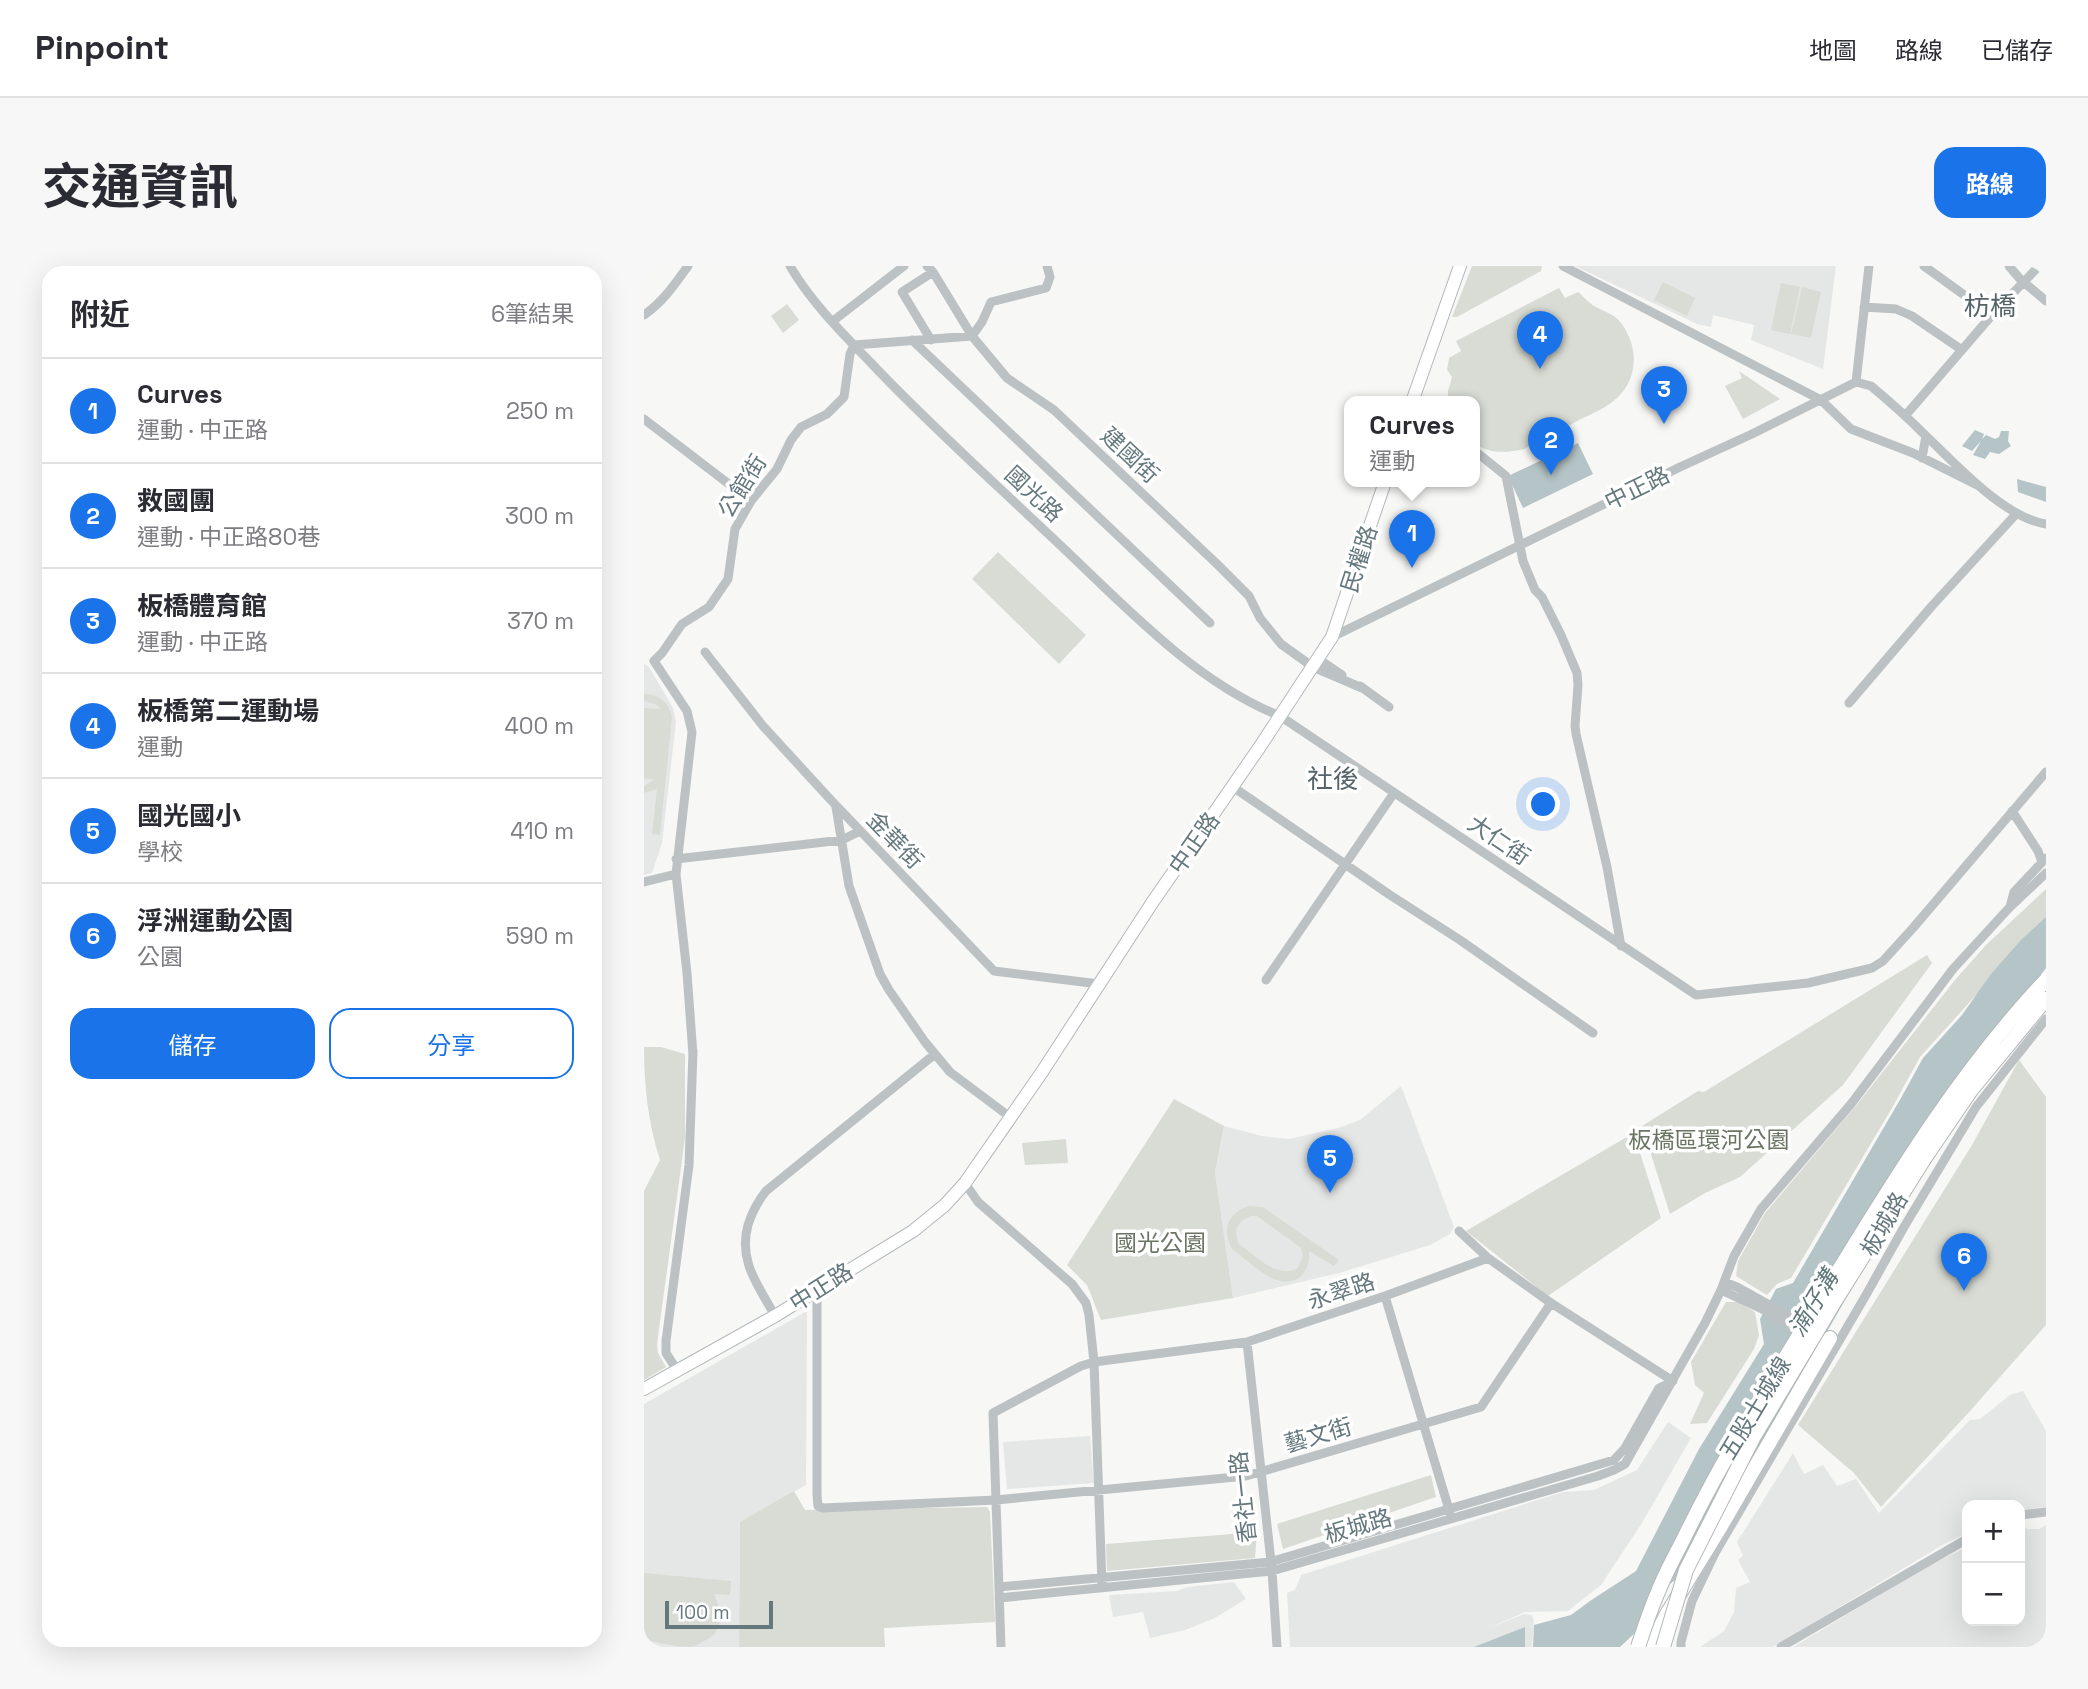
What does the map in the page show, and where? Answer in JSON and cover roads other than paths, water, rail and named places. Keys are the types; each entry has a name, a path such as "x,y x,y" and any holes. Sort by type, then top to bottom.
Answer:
{"highway":[{"name":"五股土城線","path":"1638,1647 1658,1591 1704,1498 1731,1447 1782,1363 1901,1170 1951,1095 2046,980"},
{"name":"五股土城線","path":"1656,1645 1686,1570 1753,1438 1835,1301 1924,1159 1971,1090 2046,999"},
{"path":"1656,1645 1667,1614 1829,1343"},
{"path":"1656,1645 1715,1553"}],"main road":[{"path":"1414,396 1460,266"},
{"name":"民權路","path":"1332,636 1383,487"},
{"name":"中正路","path":"644,1389 775,1316 913,1231 945,1205 965,1183 1010,1117 1332,636"}],"street":[{"path":"644,315 666,296 688,266"},
{"name":"國光路","path":"790,266 810,295 854,345 951,444 1119,601 1197,670 1280,716"},
{"path":"833,321 904,266"},
{"path":"854,345 972,336 982,322 990,302 1046,288 1050,277 1047,266"},
{"path":"1563,266 1821,400 1851,429 1922,458 1977,485 2017,513 2046,524"},
{"path":"1869,266 1856,382 1871,386 1977,485"},
{"path":"1926,266 1992,315"},
{"path":"2009,266 2046,301"},
{"path":"1905,416 1992,315 2039,266"},
{"path":"930,269 902,292 931,340"},
{"name":"建國街","path":"930,269 972,336 1006,378 1054,410 1205,553 1249,596 1260,618 1281,644 1362,688 1389,708"},
{"path":"1864,307 1896,310 1912,316 1962,350"},
{"path":"912,340 1210,623"},
{"name":"公館街","path":"677,1370 666,1353 666,1341 690,1166 693,1053 676,859 692,732 687,711 654,661 682,624 709,607 728,579 735,530 751,501 778,469 791,440 801,427 827,414 845,397 850,354 854,345"},
{"name":"中正路","path":"1332,636 1856,382"},
{"path":"644,419 751,501"},
{"path":"1922,458 1926,436"},
{"path":"1480,456 1506,476 1520,545 1577,673 1576,734 1607,867 1621,946"},
{"path":"1849,703 1872,673 2017,513"},
{"name":"金華街","path":"705,652 763,726 994,971 1099,984"},
{"name":"大仁街","path":"1280,716 1696,995 1808,983 1872,968 1883,961 1913,928 2012,811"},
{"path":"2009,908 2014,892 2044,860 2012,811 2046,772"},
{"path":"1233,787 1593,1033"},
{"path":"1266,980 1394,793"},
{"path":"836,806 849,886 880,974 950,1072 1010,1117"},
{"path":"676,859 842,840 860,831"},
{"name":"板城路","path":"999,1598 1102,1584 1271,1567 1450,1514 1598,1476 1625,1464 1673,1381 1722,1286 1734,1256 1761,1209 1851,1104 1954,969 2009,908 2046,873"},
{"path":"644,882 676,874"},
{"name":"板城路","path":"1681,1647 1692,1601 1715,1553 1829,1343 1976,1107 2046,1019"},
{"path":"775,1316 751,1272 744,1247 750,1218 759,1199 935,1054"},
{"path":"965,1183 978,1202 1072,1284 1086,1303 1094,1362 1102,1584"},
{"path":"1459,1231 1488,1258 1551,1303 1673,1381"},
{"name":"永翠路","path":"996,1500 993,1413 1081,1366 1247,1342 1488,1258"},
{"path":"1722,1286 1764,1305 1829,1343"},
{"name":"藝文街","path":"817,1290 816,1448 818,1506 823,1508 996,1500 1260,1472 1481,1407 1551,1303"},
{"path":"1385,1296 1450,1514"},
{"name":"香社一路","path":"1247,1342 1277,1647"},
{"path":"996,1500 1001,1647"},
{"path":"2025,1514 2046,1512"},
{"path":"1781,1647 1962,1542"},
{"name":"板城路","path":"999,1587 1102,1584"}],"water":[{"path":"1975,430 1984,434 1982,439 1986,435 1995,439 2001,431 2009,431 2008,441 2011,446 1999,454 1990,452 1985,459 1973,455 1981,441 1972,451 1962,446"},
{"path":"1578,443 1593,474 1523,508 1508,476"},
{"path":"2017,479 2046,487 2046,502 2018,492"},
{"name":"湳仔溝","path":"2046,917 2046,968 2028,992 1908,1190 1878,1252 1865,1265 1812,1358 1678,1578 1649,1599 1638,1630 1620,1647 1533,1647 1534,1625 1571,1615 1636,1571 1699,1449 1764,1344 1760,1319 1776,1289 1793,1283 1923,1058 1962,1015 1991,974"},
{"path":"1525,1627 1525,1647 1474,1647"}],"place":[{"name":"板橋第二運動場","path":"1540,369"},
{"name":"板橋體育館","path":"1664,424"},
{"name":"救國團","path":"1551,475"},
{"name":"Curves","path":"1412,568"},
{"name":"國光國小","path":"1330,1193"},
{"name":"浮洲運動公園","path":"1964,1291"}],"district":[{"name":"枋橋","path":"1990,306"},
{"name":"社後","path":"1333,779"}],"park label":[{"name":"板橋區環河公園","path":"1709,1140"},
{"name":"國光公園","path":"1160,1243"}]}
